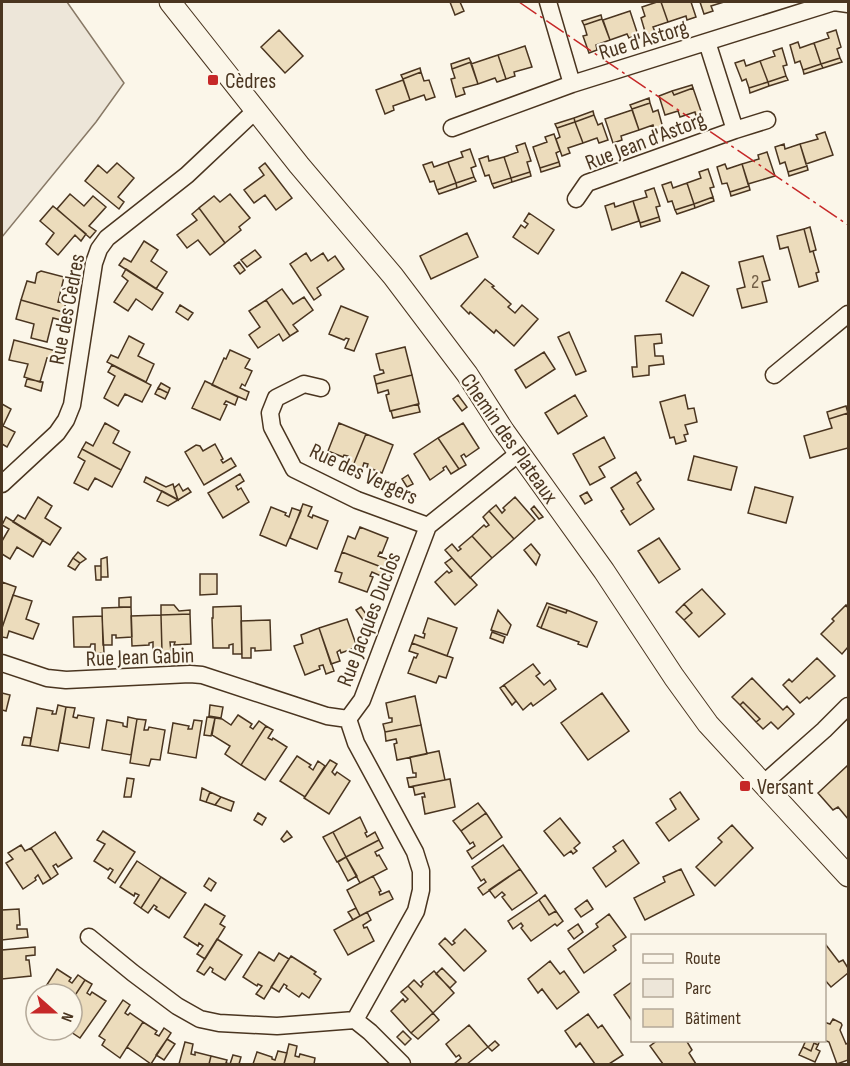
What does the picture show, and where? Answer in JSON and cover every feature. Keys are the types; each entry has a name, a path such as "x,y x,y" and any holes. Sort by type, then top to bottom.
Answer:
{"street":[{"name":"Chemin des Plateaux","path":"170,2 298,165 393,276 467,375 708,724 849,876"},
{"path":"548,2 572,84"},
{"name":"Rue d'Astorg","path":"452,128 572,84 834,2 849,4"},
{"name":"Rue Jean d'Astorg","path":"707,42 735,130"},
{"name":"Rue des Cèdres","path":"2,484 57,432 66,420 72,405 94,263 99,249 107,238 187,175 255,111"},
{"name":"Rue Jean d'Astorg","path":"576,199 587,183 766,120"},
{"path":"774,375 849,314"},
{"name":"Rue des Vergers","path":"321,388 304,384 276,398 270,413 272,427 294,469 357,500 428,526"},
{"path":"428,526 519,453"},
{"name":"Rue Jacques Duclos","path":"355,1020 416,911 422,890 421,871 415,852 356,743 348,719 362,700 428,526"},
{"name":"Rue Jean Gabin","path":"2,663 47,678 66,680 202,675 327,716 348,719"},
{"path":"763,784 849,706"},
{"path":"89,937 177,1006 200,1019 219,1023 277,1026 355,1020 402,1065"}],"green space":[{"path":"2,2 67,2 124,83 96,122 2,237"}],"building":[{"path":"450,2 460,2 464,11 455,15"},
{"path":"661,2 668,22 653,27 655,32 646,35 641,18 645,16 642,7"},
{"path":"661,2 691,2 696,17 687,20 686,16 668,22"},
{"path":"700,2 724,2 711,6 713,11 704,14"},
{"path":"630,11 638,35 629,38 627,34 610,40 603,20"},
{"path":"601,15 602,19 584,25 582,21"},
{"path":"602,19 610,40 596,45 597,50 589,53 583,36 587,35 584,25"},
{"path":"279,30 303,56 285,73 261,47"},
{"path":"836,30 841,47 837,49 840,58 821,64 814,43 829,38 827,33"},
{"path":"798,42 800,48 814,43 821,64 803,70 800,61 795,63 790,45"},
{"path":"525,46 532,67 514,72 515,76 506,79 498,55"},
{"path":"782,48 787,65 783,66 786,76 768,82 760,61 775,56 773,51"},
{"path":"498,55 506,79 497,82 495,78 478,84 471,64"},
{"path":"469,58 471,62 452,69 451,64"},
{"path":"840,58 842,62 823,68 821,64"},
{"path":"744,60 746,66 760,61 768,82 749,88 746,79 742,81 735,63"},
{"path":"471,62 478,84 463,88 465,94 456,97 451,79 455,78 452,69"},
{"path":"821,64 823,68 804,74 803,70"},
{"path":"420,68 421,72 403,79 401,75"},
{"path":"421,72 424,81 429,80 435,97 426,100 424,95 410,100 403,79"},
{"path":"786,76 788,80 769,86 768,82"},
{"path":"403,80 410,100 393,106 394,110 385,114 376,90"},
{"path":"768,82 769,86 750,93 749,88"},
{"path":"692,85 693,88 674,95 672,91"},
{"path":"693,88 702,114 696,116 695,112 680,117 678,111 665,115 659,96 672,91 674,95"},
{"path":"649,98 650,103 632,109 630,105"},
{"path":"650,103 653,112 658,110 663,128 655,131 653,125 639,130 632,109"},
{"path":"632,110 639,130 621,136 622,140 613,143 605,119"},
{"path":"593,111 594,115 575,122 574,118"},
{"path":"594,115 598,125 602,123 608,140 599,143 597,138 583,143 575,122"},
{"path":"574,118 575,122 557,128 555,124"},
{"path":"575,122 583,143 568,148 570,153 562,156 556,139 560,137 557,128"},
{"path":"825,132 833,155 806,164 800,144 818,139 816,135"},
{"path":"554,134 560,151 556,153 559,162 540,168 533,147 547,142 545,137"},
{"path":"525,143 531,161 527,162 530,172 511,178 504,157 518,152 516,146"},
{"path":"784,144 785,149 800,144 807,166 788,172 785,162 780,164 775,147"},
{"path":"470,149 476,166 471,168 474,177 456,183 448,162 463,157 461,152"},
{"path":"767,152 775,176 748,184 742,164 759,159 758,155"},
{"path":"488,156 489,161 504,157 511,178 492,184 489,175 485,176 479,159"},
{"path":"432,162 434,167 448,162 456,183 437,190 434,181 430,182 423,165"},
{"path":"559,162 560,166 541,172 540,168"},
{"path":"117,163 134,178 118,197 124,202 119,209 85,181 98,165 107,173"},
{"path":"265,163 292,198 276,210 265,195 254,203 244,190 264,175 259,168"},
{"path":"725,164 727,169 742,164 749,186 730,192 727,183 722,184 717,167"},
{"path":"807,166 808,170 789,176 788,172"},
{"path":"708,169 714,187 710,188 713,197 694,204 687,183 701,178 699,172"},
{"path":"530,172 531,176 512,182 511,178"},
{"path":"474,177 476,181 457,188 456,183"},
{"path":"511,178 512,182 494,188 492,184"},
{"path":"671,182 673,188 687,183 694,204 675,210 672,201 668,202 662,185"},
{"path":"456,183 457,188 439,194 437,190"},
{"path":"749,186 750,190 731,196 730,192"},
{"path":"654,188 660,206 656,207 659,217 640,223 633,201 647,197 645,191"},
{"path":"70,194 84,206 93,196 106,207 89,226 96,231 90,238 57,209"},
{"path":"230,194 250,218 239,227 241,230 225,243 199,208 214,196 220,202"},
{"path":"713,197 714,201 695,208 694,204"},
{"path":"633,201 639,221 612,230 605,206 614,203 615,207"},
{"path":"694,204 695,208 677,214 675,210"},
{"path":"53,206 86,234 81,241 75,235 58,255 46,244 54,233 40,221"},
{"path":"199,208 225,243 210,255 198,240 187,248 177,235 197,220 192,214"},
{"path":"529,213 554,230 538,254 513,237 521,225 525,228 528,224 524,221"},
{"path":"659,217 660,221 641,227 640,223"},
{"path":"810,227 816,250 810,252 804,229"},
{"path":"804,229 810,252 813,251 819,272 816,273 818,281 799,287 788,247 780,249 777,236"},
{"path":"467,233 478,257 431,279 420,256"},
{"path":"144,241 158,250 151,261 167,272 156,289 119,265 124,258 131,262"},
{"path":"255,250 261,257 247,267 241,260"},
{"path":"306,253 311,261 323,253 328,261 335,256 344,269 317,288 321,295 314,300 290,264"},
{"path":"763,256 770,280 762,282 767,302 742,308 737,289 745,287 739,262"},
{"path":"239,262 245,270 240,274 234,266"},
{"path":"126,269 163,293 152,310 136,299 128,311 114,302 128,281 122,276"},
{"path":"41,271 64,277 58,302 66,303 63,312 21,300 27,281 35,283 37,273"},
{"path":"682,272 709,286 693,316 666,301"},
{"path":"485,279 511,304 508,307 515,313 522,305 538,319 514,346 496,330 494,333 461,306"},
{"path":"282,289 293,304 304,297 313,310 293,325 298,331 290,336 266,300"},
{"path":"21,300 63,312 61,320 53,318 47,342 31,338 34,324 16,319"},
{"path":"266,300 290,336 283,341 279,334 258,348 249,335 260,327 249,311"},
{"path":"180,305 193,313 188,320 176,312"},
{"path":"341,306 368,317 354,351 345,348 349,339 344,340 329,334"},
{"path":"569,332 586,371 576,375 558,337"},
{"path":"661,334 662,343 654,344 655,356 663,356 664,364 649,366 649,375 633,377 632,367 637,367 635,336"},
{"path":"129,336 144,344 138,356 154,364 146,382 107,362 111,355 118,358"},
{"path":"14,340 56,351 54,360 47,358 40,382 24,377 28,364 9,360"},
{"path":"405,347 412,375 376,384 374,376 384,373 380,370 376,354"},
{"path":"230,350 250,359 245,368 252,371 245,386 242,384 240,388 249,392 246,400 212,385"},
{"path":"544,352 555,369 526,388 515,370"},
{"path":"112,365 151,385 142,402 125,394 118,406 104,398 115,376 108,372"},
{"path":"412,375 419,404 390,411 386,395 389,394 388,390 378,393 376,384"},
{"path":"27,379 43,382 41,391 25,386"},
{"path":"205,381 238,397 235,405 226,401 224,404 227,405 220,420 192,408"},
{"path":"161,383 170,388 168,393 158,388"},
{"path":"158,388 168,393 165,399 155,394"},
{"path":"458,395 467,407 462,411 453,399"},
{"path":"575,395 587,416 558,434 545,413"},
{"path":"685,395 688,409 694,408 697,422 685,425 688,434 684,435 686,441 676,444 674,437 670,438 660,402"},
{"path":"2,404 11,409 3,426 15,432 7,447 2,444"},
{"path":"418,404 420,412 393,418 391,411"},
{"path":"846,406 848,413 829,419 827,412"},
{"path":"848,413 848,448 810,458 804,436 832,428 829,419"},
{"path":"105,423 119,431 113,443 130,452 121,470 82,449 86,442 93,446"},
{"path":"339,423 366,434 352,468 344,465 348,456 343,457 328,451"},
{"path":"463,423 479,448 466,457 464,454 461,456 466,465 459,469 438,438"},
{"path":"366,434 393,445 382,473 367,467 368,464 364,463 361,472 352,468"},
{"path":"604,437 615,458 599,467 605,477 590,485 573,454"},
{"path":"438,438 459,469 451,474 446,466 430,480 414,454"},
{"path":"215,444 223,463 231,458 236,466 204,485 185,452 196,445 200,446 203,451"},
{"path":"82,449 121,470 112,487 95,478 88,490 74,483 85,461 78,457"},
{"path":"694,456 737,467 731,490 688,480"},
{"path":"636,472 641,480 637,483 654,509 630,525 621,511 624,509 611,488"},
{"path":"240,474 244,481 236,486 238,490 241,488 249,502 223,518 208,493"},
{"path":"408,475 413,484 407,487 402,479"},
{"path":"146,477 166,487 173,484 178,500 144,482"},
{"path":"179,484 183,491 188,488 191,492 178,500 174,488"},
{"path":"755,487 793,497 786,523 748,513"},
{"path":"162,491 178,500 168,506 157,501"},
{"path":"587,492 592,500 585,504 580,496"},
{"path":"38,497 52,506 45,518 61,528 50,545 13,522 18,515 25,519"},
{"path":"515,497 535,520 514,539 489,511 496,505 502,513 505,510 503,508"},
{"path":"303,504 312,507 308,516 312,518 313,515 328,521 317,549 290,538"},
{"path":"534,506 543,517 539,519 531,509"},
{"path":"271,507 286,513 285,515 289,517 292,508 301,511 286,546 260,535"},
{"path":"489,511 514,539 492,558 472,536 484,525 486,527 489,525 483,517"},
{"path":"6,517 43,540 33,557 17,547 10,559 2,554 2,541 9,529 2,525"},
{"path":"360,527 388,538 382,553 380,552 378,556 387,559 384,568 342,552 348,536 355,539"},
{"path":"472,536 492,558 470,578 445,550 452,544 458,551 461,549 459,547"},
{"path":"659,538 680,569 659,583 638,551"},
{"path":"531,544 540,555 536,565 524,550"},
{"path":"78,552 86,559 80,563 73,558"},
{"path":"342,552 384,568 381,576 372,572 370,576 373,577 367,592 339,582 342,573 335,571"},
{"path":"107,557 108,577 101,577 101,559"},
{"path":"73,558 80,563 75,570 68,566"},
{"path":"452,558 477,585 455,605 435,582 447,571 449,573 452,571 445,563"},
{"path":"95,566 101,566 101,580 96,580"},
{"path":"200,574 217,574 217,594 200,595"},
{"path":"2,582 16,587 2,628"},
{"path":"702,589 725,614 699,637 684,620 692,613 684,604"},
{"path":"13,595 32,601 26,619 39,624 33,639 9,631 7,638 2,637 2,628"},
{"path":"131,597 131,607 119,607 119,598"},
{"path":"547,603 567,610 566,613 549,607 541,628 537,626"},
{"path":"684,604 692,613 684,620 676,612"},
{"path":"161,605 174,605 179,611 190,610 190,614 161,615"},
{"path":"846,605 848,608 848,647 842,654 821,634"},
{"path":"241,606 242,654 233,654 233,644 229,645 229,648 213,648 213,607"},
{"path":"131,607 132,637 116,638 116,635 112,635 112,645 103,645 102,608"},
{"path":"361,607 371,621 366,624 356,610"},
{"path":"549,607 566,613 567,610 597,622 587,647 541,628"},
{"path":"498,610 511,625 507,635 491,630"},
{"path":"190,614 191,644 174,645 175,642 170,642 171,652 162,652 161,615"},
{"path":"161,615 162,652 153,652 153,642 149,645 132,646 131,616"},
{"path":"102,616 104,653 95,654 95,644 91,644 90,647 74,647 73,617"},
{"path":"428,618 457,628 447,656 412,643 415,635 424,638 423,633"},
{"path":"347,619 357,647 341,653 340,650 337,652 340,661 331,664 319,628"},
{"path":"270,620 271,650 255,651 255,648 251,648 251,658 242,658 241,621"},
{"path":"319,628 334,671 326,674 323,665 319,666 320,669 305,675 294,646 303,643 301,635"},
{"path":"492,632 505,637 503,643 490,638"},
{"path":"412,643 453,658 446,678 439,676 436,683 408,673 414,657 416,658 418,654 409,651"},
{"path":"817,658 835,676 809,699 807,697 800,703 783,685 789,679 792,682"},
{"path":"533,664 540,673 536,676 544,685 550,680 556,689 533,706 531,703 523,710 504,685"},
{"path":"752,678 783,710 787,706 794,714 778,729 771,722 763,729 756,722 760,719 743,702 740,705 732,697"},
{"path":"504,685 516,701 512,705 500,688"},
{"path":"2,693 10,695 6,711 2,710"},
{"path":"602,693 629,731 588,760 561,723"},
{"path":"415,696 421,725 385,732 383,724 392,722 386,703"},
{"path":"743,702 760,719 756,722 740,705"},
{"path":"58,705 66,707 58,751 30,746 37,708 53,711 52,714 56,714"},
{"path":"210,705 223,707 221,718 209,716"},
{"path":"66,707 75,708 73,717 77,718 78,715 94,718 89,748 60,743"},
{"path":"238,715 252,724 250,727 253,729 259,721 266,726 241,765 225,754 230,746 212,735 215,718 222,719 231,725"},
{"path":"128,717 137,719 131,755 102,750 107,720 123,723 123,726 127,727"},
{"path":"207,717 215,718 211,736 204,735"},
{"path":"137,719 146,720 144,730 148,730 149,727 165,730 160,760 151,759 149,766 130,763"},
{"path":"194,720 202,721 196,758 168,753 173,723 189,726 188,729 192,729"},
{"path":"421,725 427,754 397,760 394,744 397,743 396,739 386,741 385,732"},
{"path":"266,726 273,730 268,738 272,740 273,738 287,747 265,780 241,765"},
{"path":"24,737 31,738 30,746 22,745"},
{"path":"439,751 445,780 409,787 407,778 416,777 410,757"},
{"path":"297,756 311,765 309,767 313,770 318,761 325,766 305,797 280,781"},
{"path":"330,760 337,764 332,772 335,775 337,772 350,781 329,814 304,798"},
{"path":"847,766 848,819 838,807 833,810 818,793"},
{"path":"127,778 134,779 131,797 124,797"},
{"path":"450,779 455,807 425,814 422,797 425,797 424,793 415,795 413,786"},
{"path":"202,788 210,792 206,802 200,800"},
{"path":"210,792 221,797 215,805 206,802"},
{"path":"680,792 699,819 669,841 656,823 676,809 670,799"},
{"path":"221,797 234,802 231,811 215,805"},
{"path":"478,803 486,813 461,831 453,821"},
{"path":"258,813 266,818 262,825 254,820"},
{"path":"486,813 502,837 472,859 467,851 475,846 473,842 470,844 461,831"},
{"path":"360,817 367,837 375,832 379,840 346,857 333,832"},
{"path":"560,818 580,843 574,848 577,851 573,854 571,851 564,856 544,831"},
{"path":"732,825 753,848 715,886 696,867 722,842 718,838"},
{"path":"103,831 135,852 115,883 108,878 113,870 110,868 108,870 94,861 105,844 97,840"},
{"path":"287,831 292,837 284,842 281,839"},
{"path":"55,832 72,858 58,867 56,864 53,866 58,874 51,879 31,848"},
{"path":"333,832 346,857 337,862 323,837"},
{"path":"379,840 383,848 375,852 387,869 360,883 346,857"},
{"path":"623,840 639,863 606,887 593,868 616,851 613,847"},
{"path":"21,845 25,851 31,848 51,879 43,884 38,875 36,880 23,889 6,863 13,859 8,853"},
{"path":"503,845 520,869 483,895 478,888 486,882 484,879 481,881 472,867"},
{"path":"346,857 357,876 348,881 338,862"},
{"path":"137,861 161,877 141,908 134,903 139,895 135,893 134,896 120,887"},
{"path":"520,869 537,893 512,910 502,897 505,895 502,892 495,898 489,890"},
{"path":"681,869 694,895 645,920 634,898 665,882 663,877"},
{"path":"373,876 381,891 380,895 389,891 393,899 360,916 347,890"},
{"path":"161,877 186,893 169,918 155,909 157,907 154,905 148,913 141,908"},
{"path":"209,878 216,883 211,891 204,886"},
{"path":"545,895 556,911 549,915 539,900"},
{"path":"539,900 549,915 556,911 563,921 531,941 521,928 523,926 521,923 513,929 508,921"},
{"path":"587,900 593,909 581,917 575,909"},
{"path":"205,904 225,916 220,924 225,927 205,959 197,954 203,946 199,943 198,946 184,937"},
{"path":"356,908 360,916 353,920 348,912"},
{"path":"19,909 20,925 17,925 17,929 27,929 28,937 2,940 2,910"},
{"path":"367,912 371,920 363,925 364,928 367,927 374,941 348,955 334,930"},
{"path":"609,914 626,937 613,946 616,950 584,973 568,949 598,927 596,924"},
{"path":"578,924 583,932 574,939 568,931"},
{"path":"465,929 486,951 464,971 439,944 445,938 452,945"},
{"path":"217,939 242,955 225,980 212,972 213,969 210,967 204,975 197,971"},
{"path":"826,945 839,962 843,960 848,968 848,973 831,987 826,981"},
{"path":"35,947 35,955 26,956 26,960 29,960 31,976 2,979 2,950"},
{"path":"259,952 274,961 279,953 289,959 264,999 256,994 262,986 258,984 257,986 243,977"},
{"path":"291,956 316,972 314,974 321,979 309,998 302,993 299,997 284,984 279,992 271,987"},
{"path":"550,961 560,974 564,971 579,992 557,1009 542,989 538,993 528,979"},
{"path":"442,968 456,982 450,988 436,974"},
{"path":"57,969 71,978 70,982 49,982"},
{"path":"434,971 454,993 433,1013 408,986 414,980 421,987 423,984 421,982"},
{"path":"78,975 85,980 84,982 73,982"},
{"path":"85,980 92,984 87,993 90,995 92,992 106,1001 84,1032 84,982"},
{"path":"631,983 631,1020 614,995"},
{"path":"408,986 433,1013 411,1033 391,1011 403,999 405,1002 408,999 401,992"},
{"path":"123,1000 130,1005 125,1013 128,1015 130,1013 143,1022 120,1058 102,1045 105,1040 99,1036"},
{"path":"433,1013 439,1020 418,1039 411,1033"},
{"path":"588,1014 598,1028 602,1025 623,1055 609,1064 595,1064 580,1043 576,1047 565,1031"},
{"path":"833,1019 841,1023 840,1030 846,1044 848,1043 848,1060 837,1064 829,1042 826,1041 826,1023 830,1024"},
{"path":"143,1022 157,1031 155,1034 159,1036 164,1028 171,1033 151,1064 127,1047"},
{"path":"469,1025 488,1047 467,1064 454,1064 461,1058 459,1055 456,1057 446,1044"},
{"path":"403,1031 411,1039 405,1045 397,1037"},
{"path":"167,1039 175,1044 164,1060 156,1055"},
{"path":"495,1041 499,1045 492,1051 488,1047"},
{"path":"185,1042 193,1044 191,1054 195,1055 195,1052 211,1056 209,1064 179,1064"},
{"path":"655,1042 687,1042 692,1050 689,1053 696,1064 663,1064 650,1046"},
{"path":"805,1042 819,1042 818,1045 814,1043 811,1051 803,1047"},
{"path":"814,1043 818,1045 816,1049 820,1051 815,1062 799,1055 803,1047 811,1051"},
{"path":"289,1044 297,1046 295,1056 299,1057 300,1054 315,1058 314,1064 284,1064"},
{"path":"278,1051 287,1053 284,1064 253,1064 257,1052 275,1060"},
{"path":"233,1055 241,1057 239,1064 230,1064"},
{"path":"211,1056 227,1060 226,1063 230,1064 209,1064"}],"power":[{"path":"519,2 848,225"}],"place":[{"name":"Cèdres","path":"213,80"},
{"name":"Versant","path":"745,786"}]}
